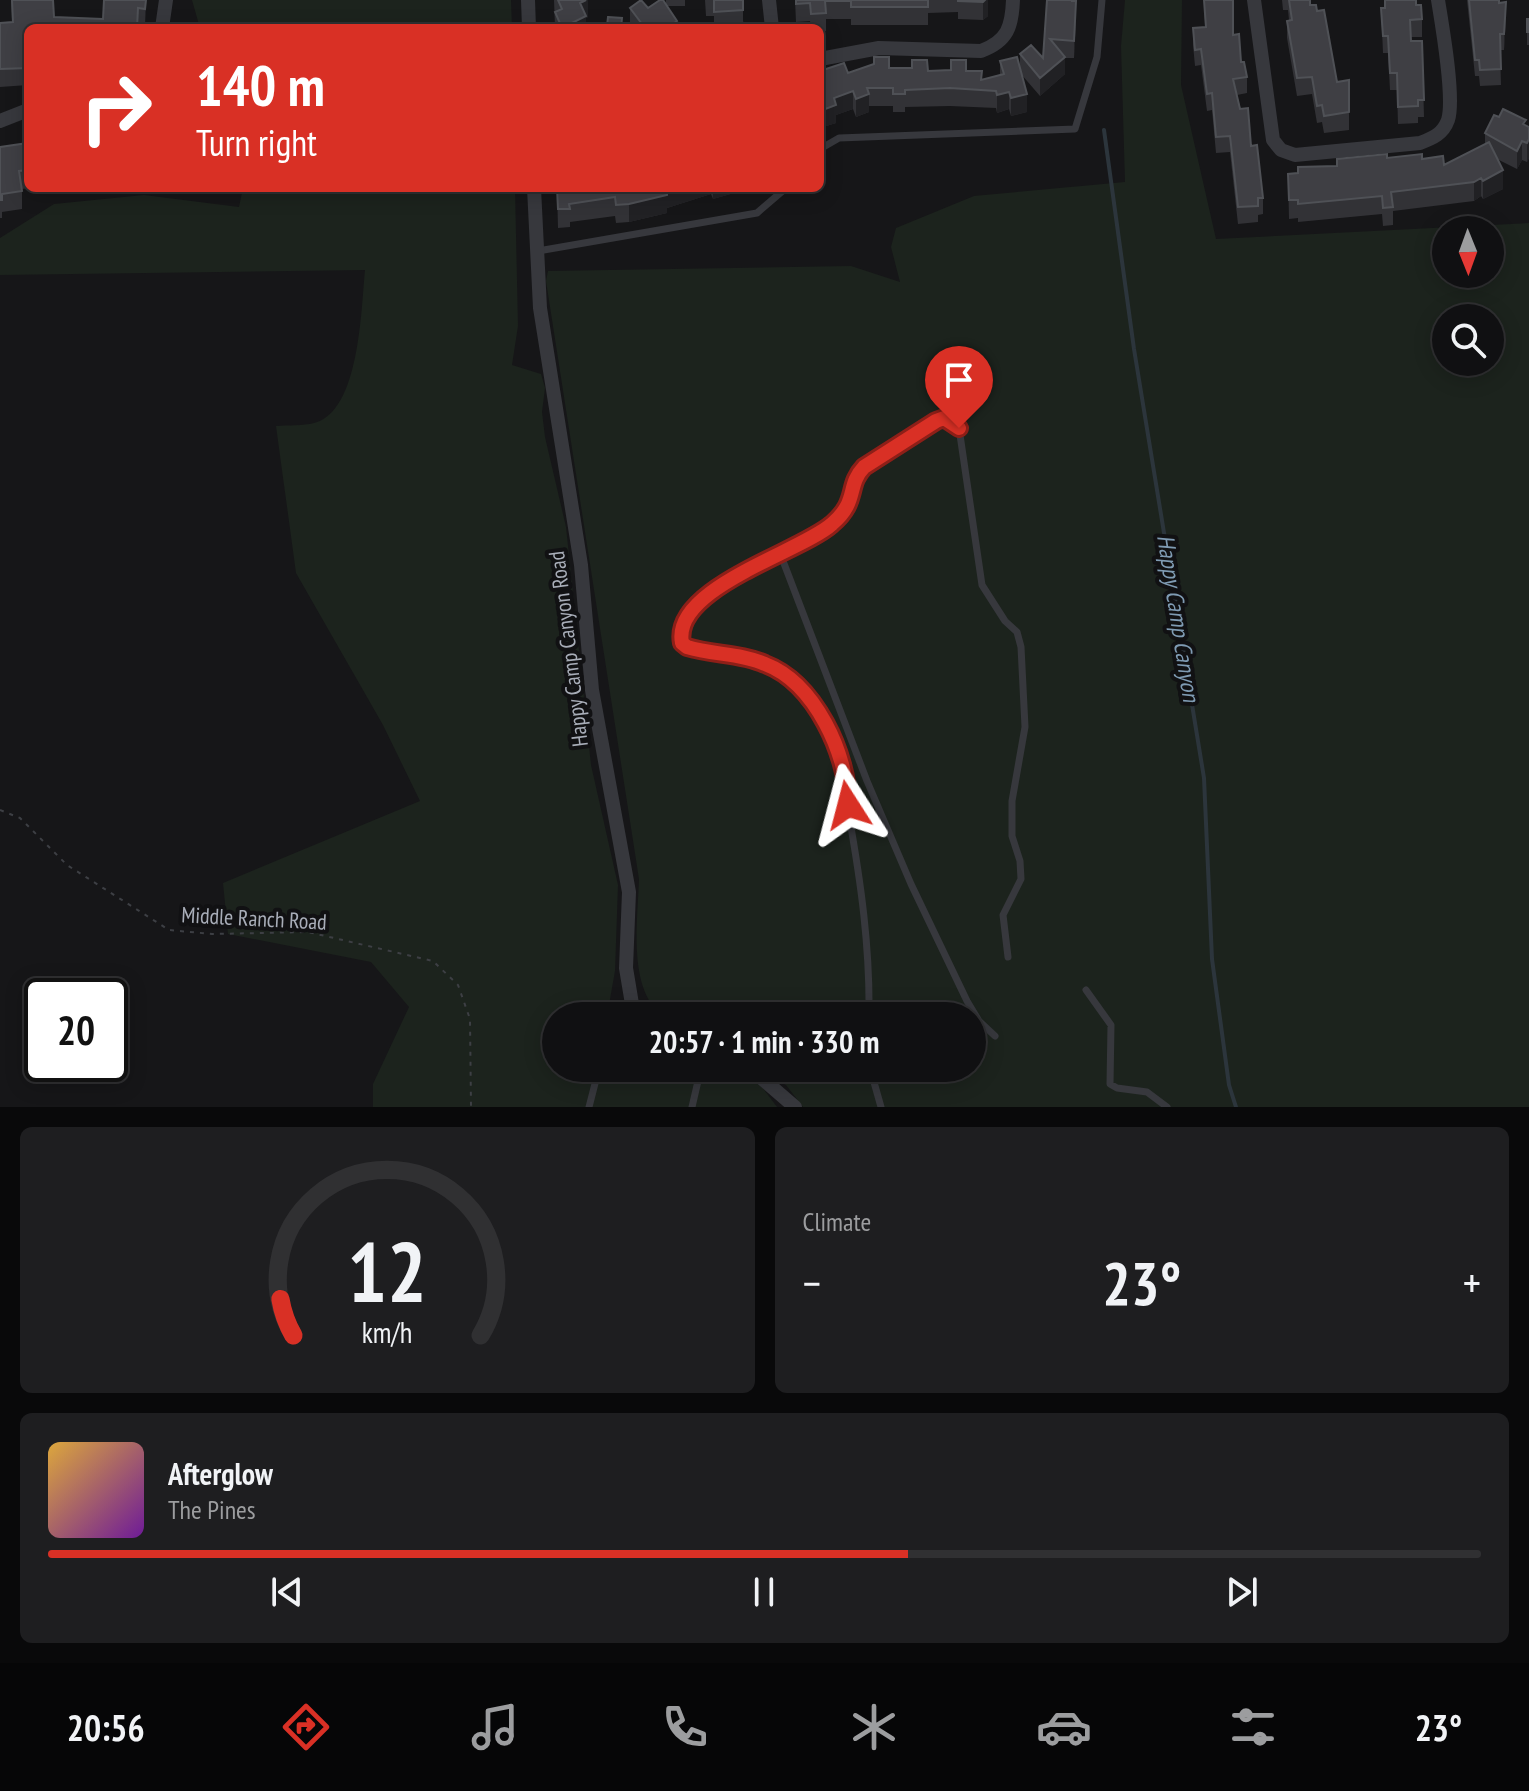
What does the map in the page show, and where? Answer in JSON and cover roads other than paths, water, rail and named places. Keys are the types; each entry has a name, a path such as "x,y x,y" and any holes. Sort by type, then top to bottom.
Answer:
{"street":[{"path":"163,24 166,0"},
{"path":"528,0 529,24"},
{"path":"769,0 772,24"},
{"path":"824,58 879,48 981,51 997,45 1008,34 1013,0"},
{"path":"1254,0 1273,140 1281,150 1295,155 1420,143 1439,135 1448,118 1438,0"},
{"path":"0,121 24,112"},
{"name":"Happy Camp Canyon Road","path":"534,192 536,277 581,565 592,690 629,892 626,968 632,1002"},
{"path":"766,1082 795,1107"}],"lane":[{"path":"824,147 839,138 1075,129 1097,57 1102,0"},
{"path":"536,251 757,213 781,192"},
{"path":"869,1002 866,914 848,805 847,779 814,706 804,691 778,669 753,659 687,647 681,635 688,619 712,591 811,539 843,515 850,505 856,476 864,467 944,418 959,428 982,585 1005,621 1017,632 1021,647 1025,727 1012,801 1012,836 1020,861 1021,879 1003,915 1008,957"},
{"path":"780,553 867,781 911,884 967,1001 979,1021 995,1036"},
{"path":"1086,990 1111,1025 1110,1084 1117,1088 1147,1092 1167,1107"},
{"path":"589,1107 595,1082"},
{"path":"692,1107 698,1082"},
{"path":"874,1082 881,1107"}],"waterway":[{"name":"Happy Camp Canyon","path":"1104,130 1134,349 1204,778 1212,959 1229,1085 1236,1107"}]}
